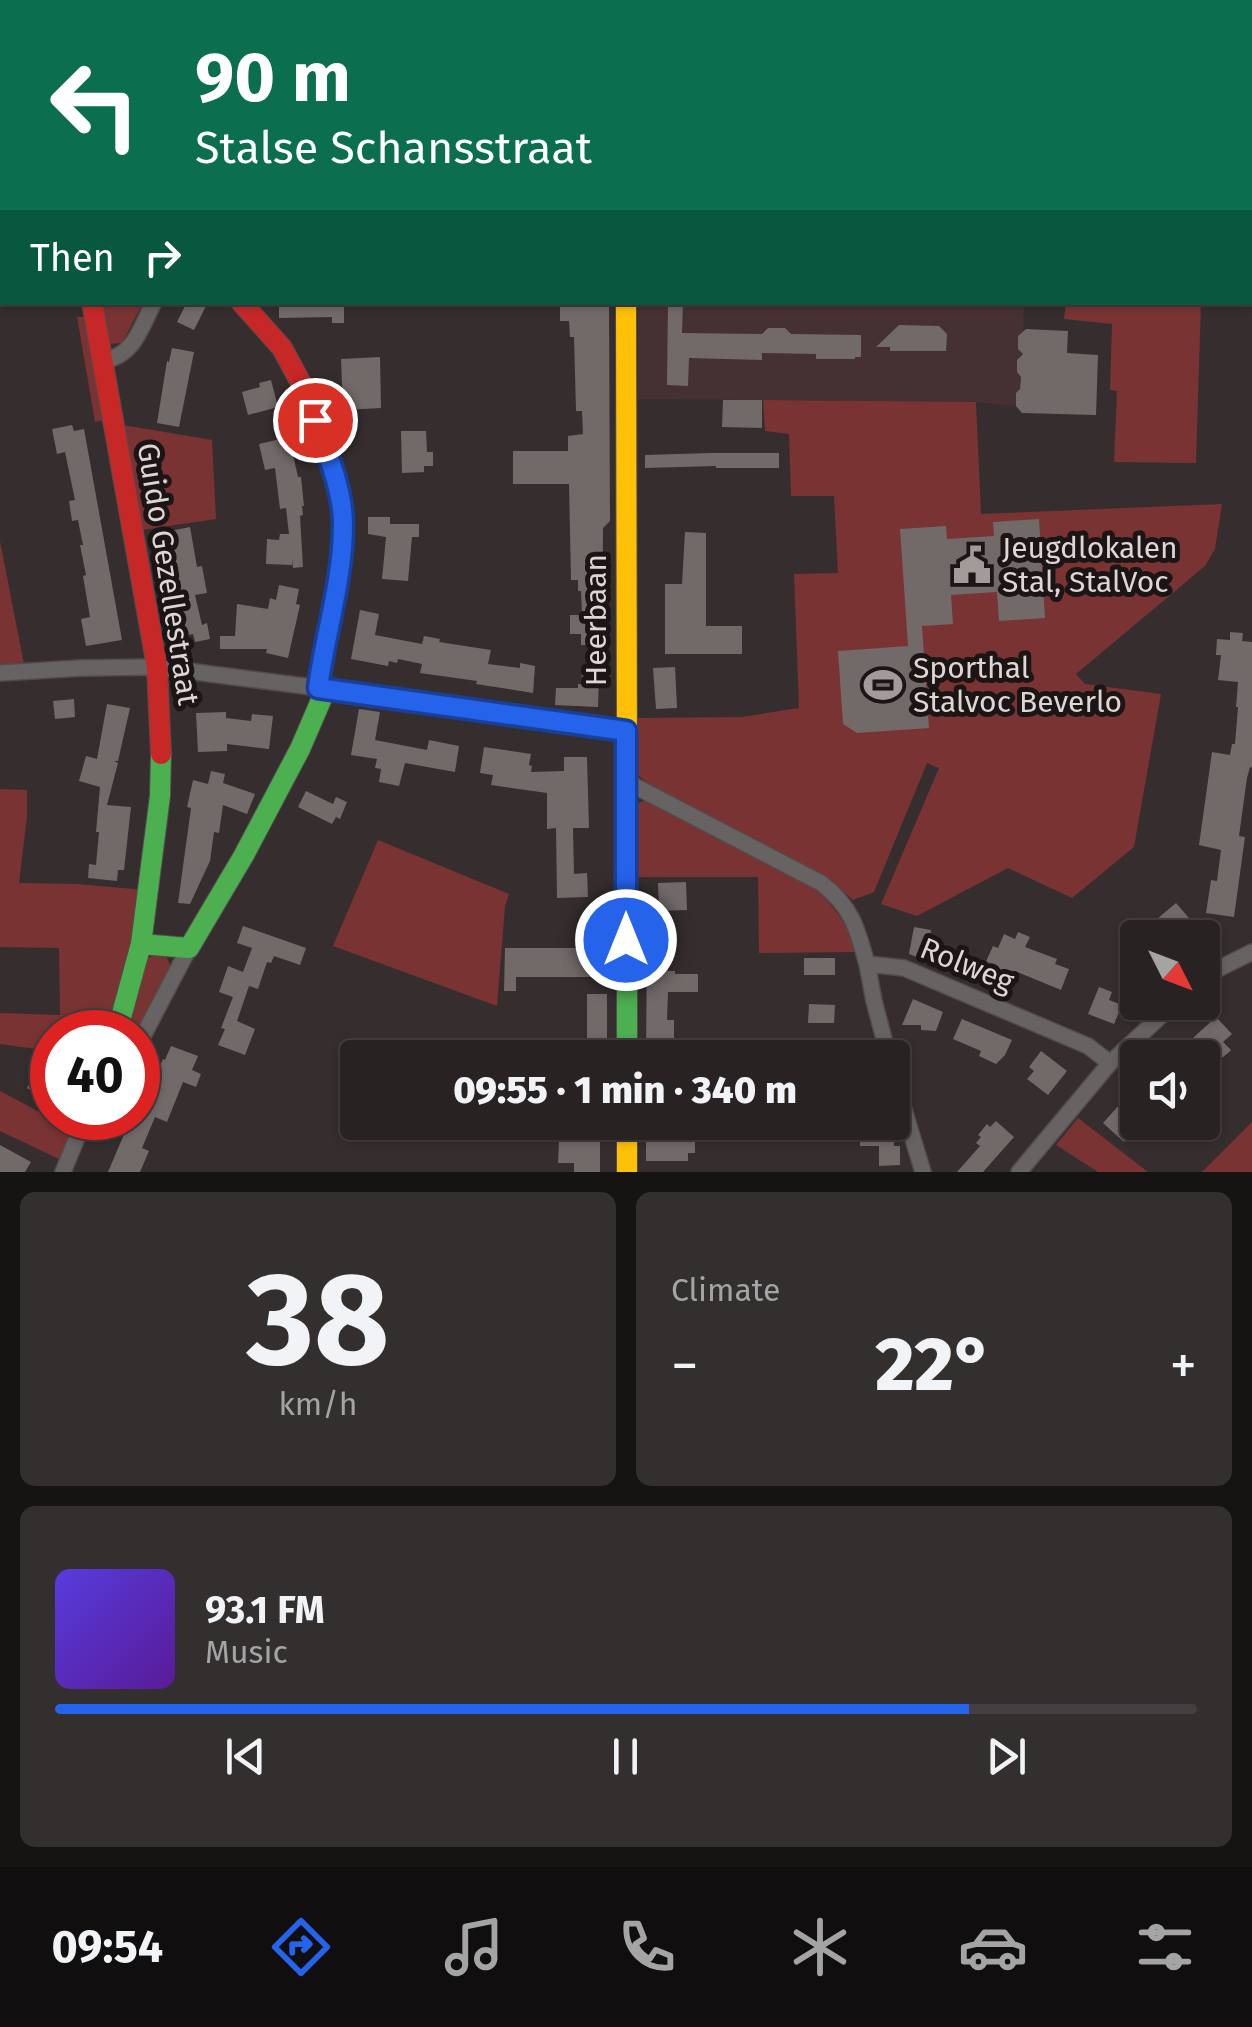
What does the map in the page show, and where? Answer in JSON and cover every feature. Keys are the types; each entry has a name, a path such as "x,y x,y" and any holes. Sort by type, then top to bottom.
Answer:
{"street":[{"name":"Guido Gezellestraat","path":"93,305 157,667 161,753 160,796 141,944 123,1010"},
{"path":"104,361 119,358 131,347 152,305"},
{"path":"157,1010 189,948 215,910 313,722 322,698 318,688 322,652 338,582 343,524 339,493 327,454 302,386 282,348 244,305"},
{"name":"Heerbaan","path":"626,305 626,1040"},
{"path":"0,673 157,667 626,731"},
{"path":"626,782 821,883 844,905 867,964 884,1040"},
{"path":"141,944 189,948"},
{"path":"1220,968 1252,952"},
{"name":"Rolweg","path":"867,964 904,968 1088,1046 1110,1063"},
{"path":"1019,1172 1110,1063 1157,1020"},
{"path":"910,1129 923,1172"},
{"path":"63,1172 76,1140"},
{"path":"626,1140 626,1172"}],"shaded area":[{"path":"98,305 142,305 122,343 111,344 105,339"},
{"path":"638,305 1024,305 1023,332 1018,336 1022,355 1017,360 1021,377 1016,406 976,402 638,399"},
{"path":"1066,305 1201,305 1196,463 1114,462 1117,391 1110,390 1112,324 1064,319"},
{"path":"77,317 87,317 106,420 95,422"},
{"path":"763,400 976,402 981,514 1222,504 1215,549 1205,566 1076,674 1085,684 1161,694 1134,847 1072,898 1008,868 917,916 881,904 939,768 927,763 874,892 853,900 827,877 648,784 638,775 638,718 742,717 799,708 794,574 838,573 834,496 791,496 789,434 765,431"},
{"path":"123,425 212,440 216,519 142,530"},
{"path":"0,541 24,664 0,666"},
{"path":"0,789 27,790 19,883 145,890 115,1010 60,1010 59,948 0,947"},
{"path":"644,801 810,885 839,915 857,952 759,953 758,877 638,877 638,803"},
{"path":"378,840 509,894 497,1006 333,946"},
{"path":"166,956 171,967 149,1010 131,1010 143,962 149,957"},
{"path":"0,1013 30,1014 30,1048 0,1044"},
{"path":"0,1091 30,1107 30,1140 71,1140 61,1160 0,1131"},
{"path":"1078,1118 1148,1172 1098,1172 1056,1145"},
{"path":"1252,1122 1252,1172 1202,1172"}],"building":[{"path":"186,305 206,305 194,330 177,322"},
{"path":"279,305 344,305 344,323 332,323 332,317 279,318"},
{"path":"609,305 610,521 603,528 602,645 581,645 581,634 570,634 570,615 582,615 578,580 571,580 569,484 513,484 513,451 568,451 568,436 583,434 582,411 576,411 574,337 570,337 569,321 560,321 560,306"},
{"path":"668,305 683,305 682,333 762,334 768,328 785,328 791,334 861,335 861,357 855,359 762,353 762,360 689,358 688,386 667,385"},
{"path":"899,325 939,326 947,334 946,351 890,351 890,347 876,347"},
{"path":"1026,329 1068,331 1067,353 1098,355 1096,415 1022,413 1016,406 1021,377 1017,360 1023,354 1018,349 1018,336"},
{"path":"172,348 194,352 179,427 157,423"},
{"path":"380,357 381,408 343,410 341,359"},
{"path":"271,380 278,407 248,415 242,392"},
{"path":"723,400 762,400 762,428 722,427"},
{"path":"72,425 74,431 84,429 122,640 86,646 81,619 90,617 83,545 78,520 72,521 69,501 75,500 65,452 57,454 52,429"},
{"path":"401,431 426,431 427,452 433,452 433,466 424,466 424,472 402,473"},
{"path":"289,437 301,477 304,506 300,516 303,567 293,568 292,559 292,565 266,564 267,539 279,540 280,534 289,534 286,508 280,509 275,468 265,470 259,444"},
{"path":"779,453 779,468 645,468 645,455"},
{"path":"368,517 390,517 390,524 419,524 419,537 412,537 408,581 382,579 386,537 368,534"},
{"name":"Jeugdlokalen Stal, StalVoc","path":"1039,519 1045,618 999,621 997,592 951,595 953,624 922,626 929,728 857,733 843,724 838,651 908,646 900,529 946,526 947,539 994,536 993,522"},
{"path":"190,527 197,567 202,566 207,593 195,595 202,625 207,623 210,639 195,642 193,634 179,637 160,533"},
{"path":"685,532 706,533 706,626 742,626 742,654 665,654 665,584 682,584"},
{"path":"279,585 299,589 296,604 300,605 288,658 266,653 267,649 220,649 220,636 235,636 237,604 268,609 270,598 276,600"},
{"path":"360,610 379,614 375,635 422,644 424,636 440,639 439,642 491,650 488,664 535,666 533,693 420,673 422,664 398,659 397,663 389,661 388,666 351,659"},
{"path":"1230,632 1243,633 1242,641 1252,642 1252,768 1247,778 1239,836 1245,837 1234,917 1206,913 1211,880 1217,881 1221,850 1199,845 1212,752 1230,755 1235,744 1238,682 1218,680 1221,655 1216,655 1217,639 1230,640"},
{"path":"675,667 677,708 656,709 653,668"},
{"path":"582,672 599,673 598,707 555,705 556,688 578,688"},
{"path":"74,699 75,717 55,719 53,701"},
{"path":"107,704 130,708 118,761 114,761 118,763 107,805 131,807 124,870 118,870 117,881 88,878 89,864 96,865 100,787 79,781 86,756 97,759"},
{"path":"359,709 380,712 375,740 427,750 429,740 459,746 455,772 405,763 399,786 379,782 381,769 375,768 377,759 351,755"},
{"path":"226,712 226,718 251,721 252,714 273,716 269,749 227,744 227,751 198,752 196,713"},
{"path":"484,747 531,754 531,772 564,771 564,757 587,757 589,828 573,828 574,874 587,873 588,897 557,898 556,828 547,829 547,793 491,785 493,775 480,773"},
{"path":"211,771 225,774 223,783 255,794 247,814 223,805 210,861 190,904 178,903 193,780 208,784"},
{"path":"306,791 333,804 336,797 347,802 340,819 336,817 332,824 298,807"},
{"path":"686,882 687,910 659,911 658,883"},
{"path":"1176,903 1191,920 1158,920"},
{"path":"243,926 306,948 300,965 274,956 271,963 267,962 258,989 249,986 237,1021 255,1029 245,1055 218,1045 233,997 219,992 228,966 243,972 252,948 237,943"},
{"path":"914,927 931,930 930,943 964,956 958,973 909,954"},
{"path":"647,929 667,929 668,971 698,974 698,992 668,992 667,1020 674,1020 674,1040 646,1040"},
{"path":"1018,932 1030,937 1025,947 1057,959 1055,964 1069,969 1061,990 1015,971 1010,982 983,968 993,946 998,948 1004,934 1015,939"},
{"path":"505,948 597,948 598,977 516,977 516,991 504,991"},
{"path":"804,958 835,958 835,975 804,975"},
{"path":"1099,987 1112,992 1109,1000 1120,1004 1114,1024 1088,1014"},
{"path":"587,994 607,994 607,1040 587,1040"},
{"path":"913,999 943,1012 936,1031 921,1030 921,1025 902,1025"},
{"path":"809,1004 835,1005 834,1023 808,1023"},
{"path":"962,1019 1012,1040 996,1064 979,1056 981,1051 953,1039"},
{"path":"1213,1020 1219,1020 1232,1034 1223,1042 1231,1050 1220,1059 1220,1040 1191,1040"},
{"path":"171,1046 198,1056 192,1070 201,1074 196,1087 183,1082 167,1122 160,1119 160,1066"},
{"path":"1041,1051 1067,1071 1048,1095 1027,1079 1034,1071 1029,1067"},
{"path":"1120,1104 1120,1138 1103,1123"},
{"path":"996,1121 1014,1137 983,1172 957,1172 980,1146 976,1143 981,1137 978,1135 987,1124 990,1127"},
{"path":"122,1140 145,1140 142,1148 149,1151 140,1172 108,1172"},
{"path":"559,1140 600,1140 600,1172 574,1172 574,1163 558,1163"},
{"path":"646,1140 695,1140 695,1153 688,1153 688,1161 646,1161"},
{"path":"860,1140 894,1140 894,1146 900,1146 900,1165 879,1166 879,1146 860,1146"},
{"path":"0,1145 31,1162 25,1172 0,1172"}],"traffic: fast":[{"path":"141,944 189,948 244,855 322,698 317,687 339,576 343,532 339,492 322,436"},
{"path":"123,1010 141,944 160,796 161,754"},
{"path":"627,766 627,1040"}],"traffic: slow":[{"path":"626,305 627,766"},
{"path":"627,1140 627,1172"}],"traffic: jam":[{"path":"93,305 157,667 161,754"},
{"path":"244,305 282,348 322,436"}],"place":[{"name":"Jeugdlokalen Stal, StalVoc","path":"972,565"},
{"name":"Sporthal Stalvoc Beverlo","path":"883,685"}],"route":[{"path":"315,420 339,493 343,524 338,582 318,688 626,731 626,940"}]}
